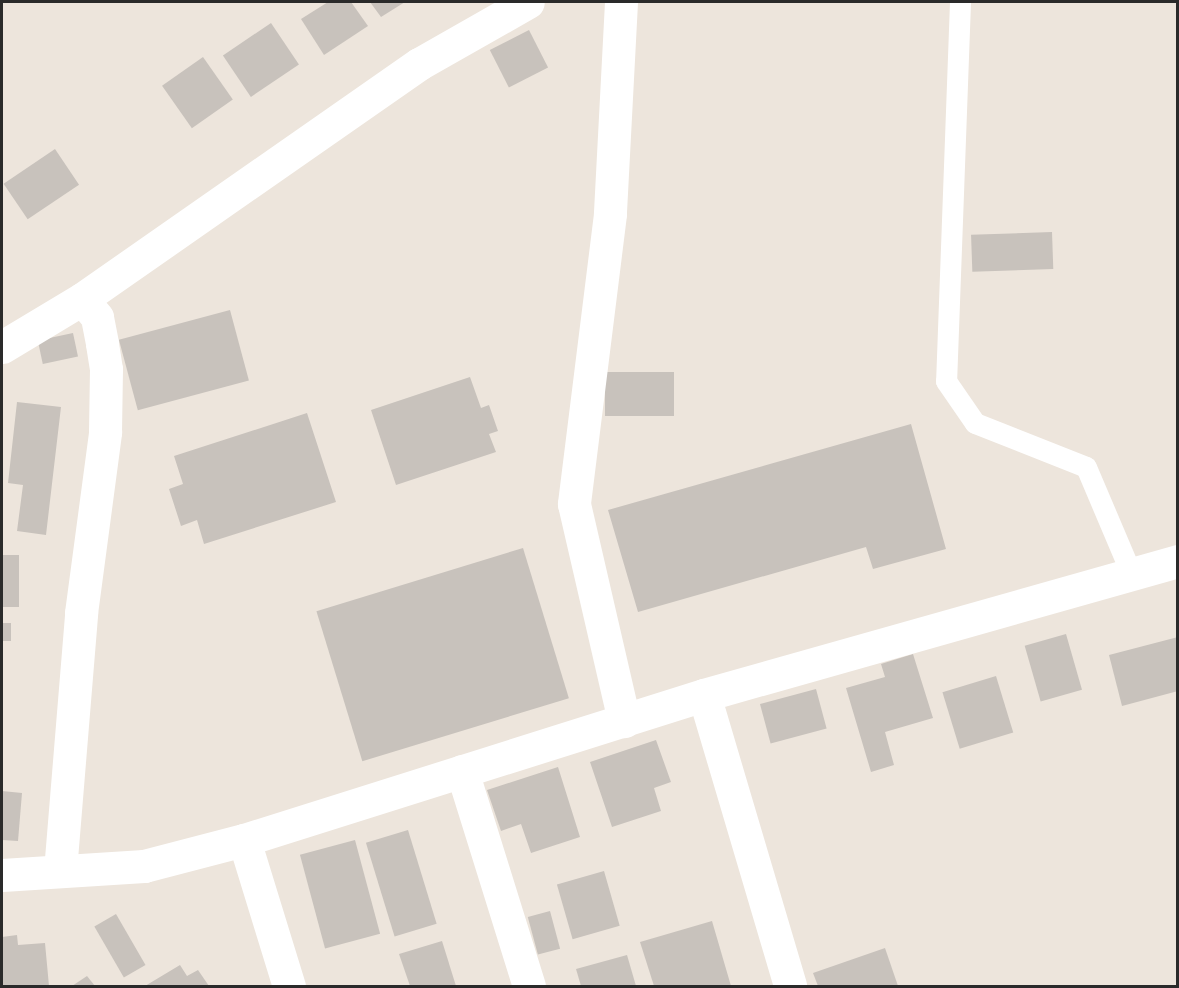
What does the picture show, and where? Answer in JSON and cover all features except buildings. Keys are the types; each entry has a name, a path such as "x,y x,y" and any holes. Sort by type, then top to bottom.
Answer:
{"street":[{"path":"2,347 82,299 420,64 528,2"},
{"path":"621,2 610,214 574,504 624,721"},
{"path":"60,871 81,614 105,432 106,369 102,343 97,317 82,299"},
{"path":"2,875 144,866 244,840 704,695 1178,561"},
{"path":"704,695 790,987"},
{"path":"462,771 529,987"},
{"path":"244,840 289,987"}],"lane":[{"path":"960,2 946,381 975,423 1086,467 1131,573"}]}
